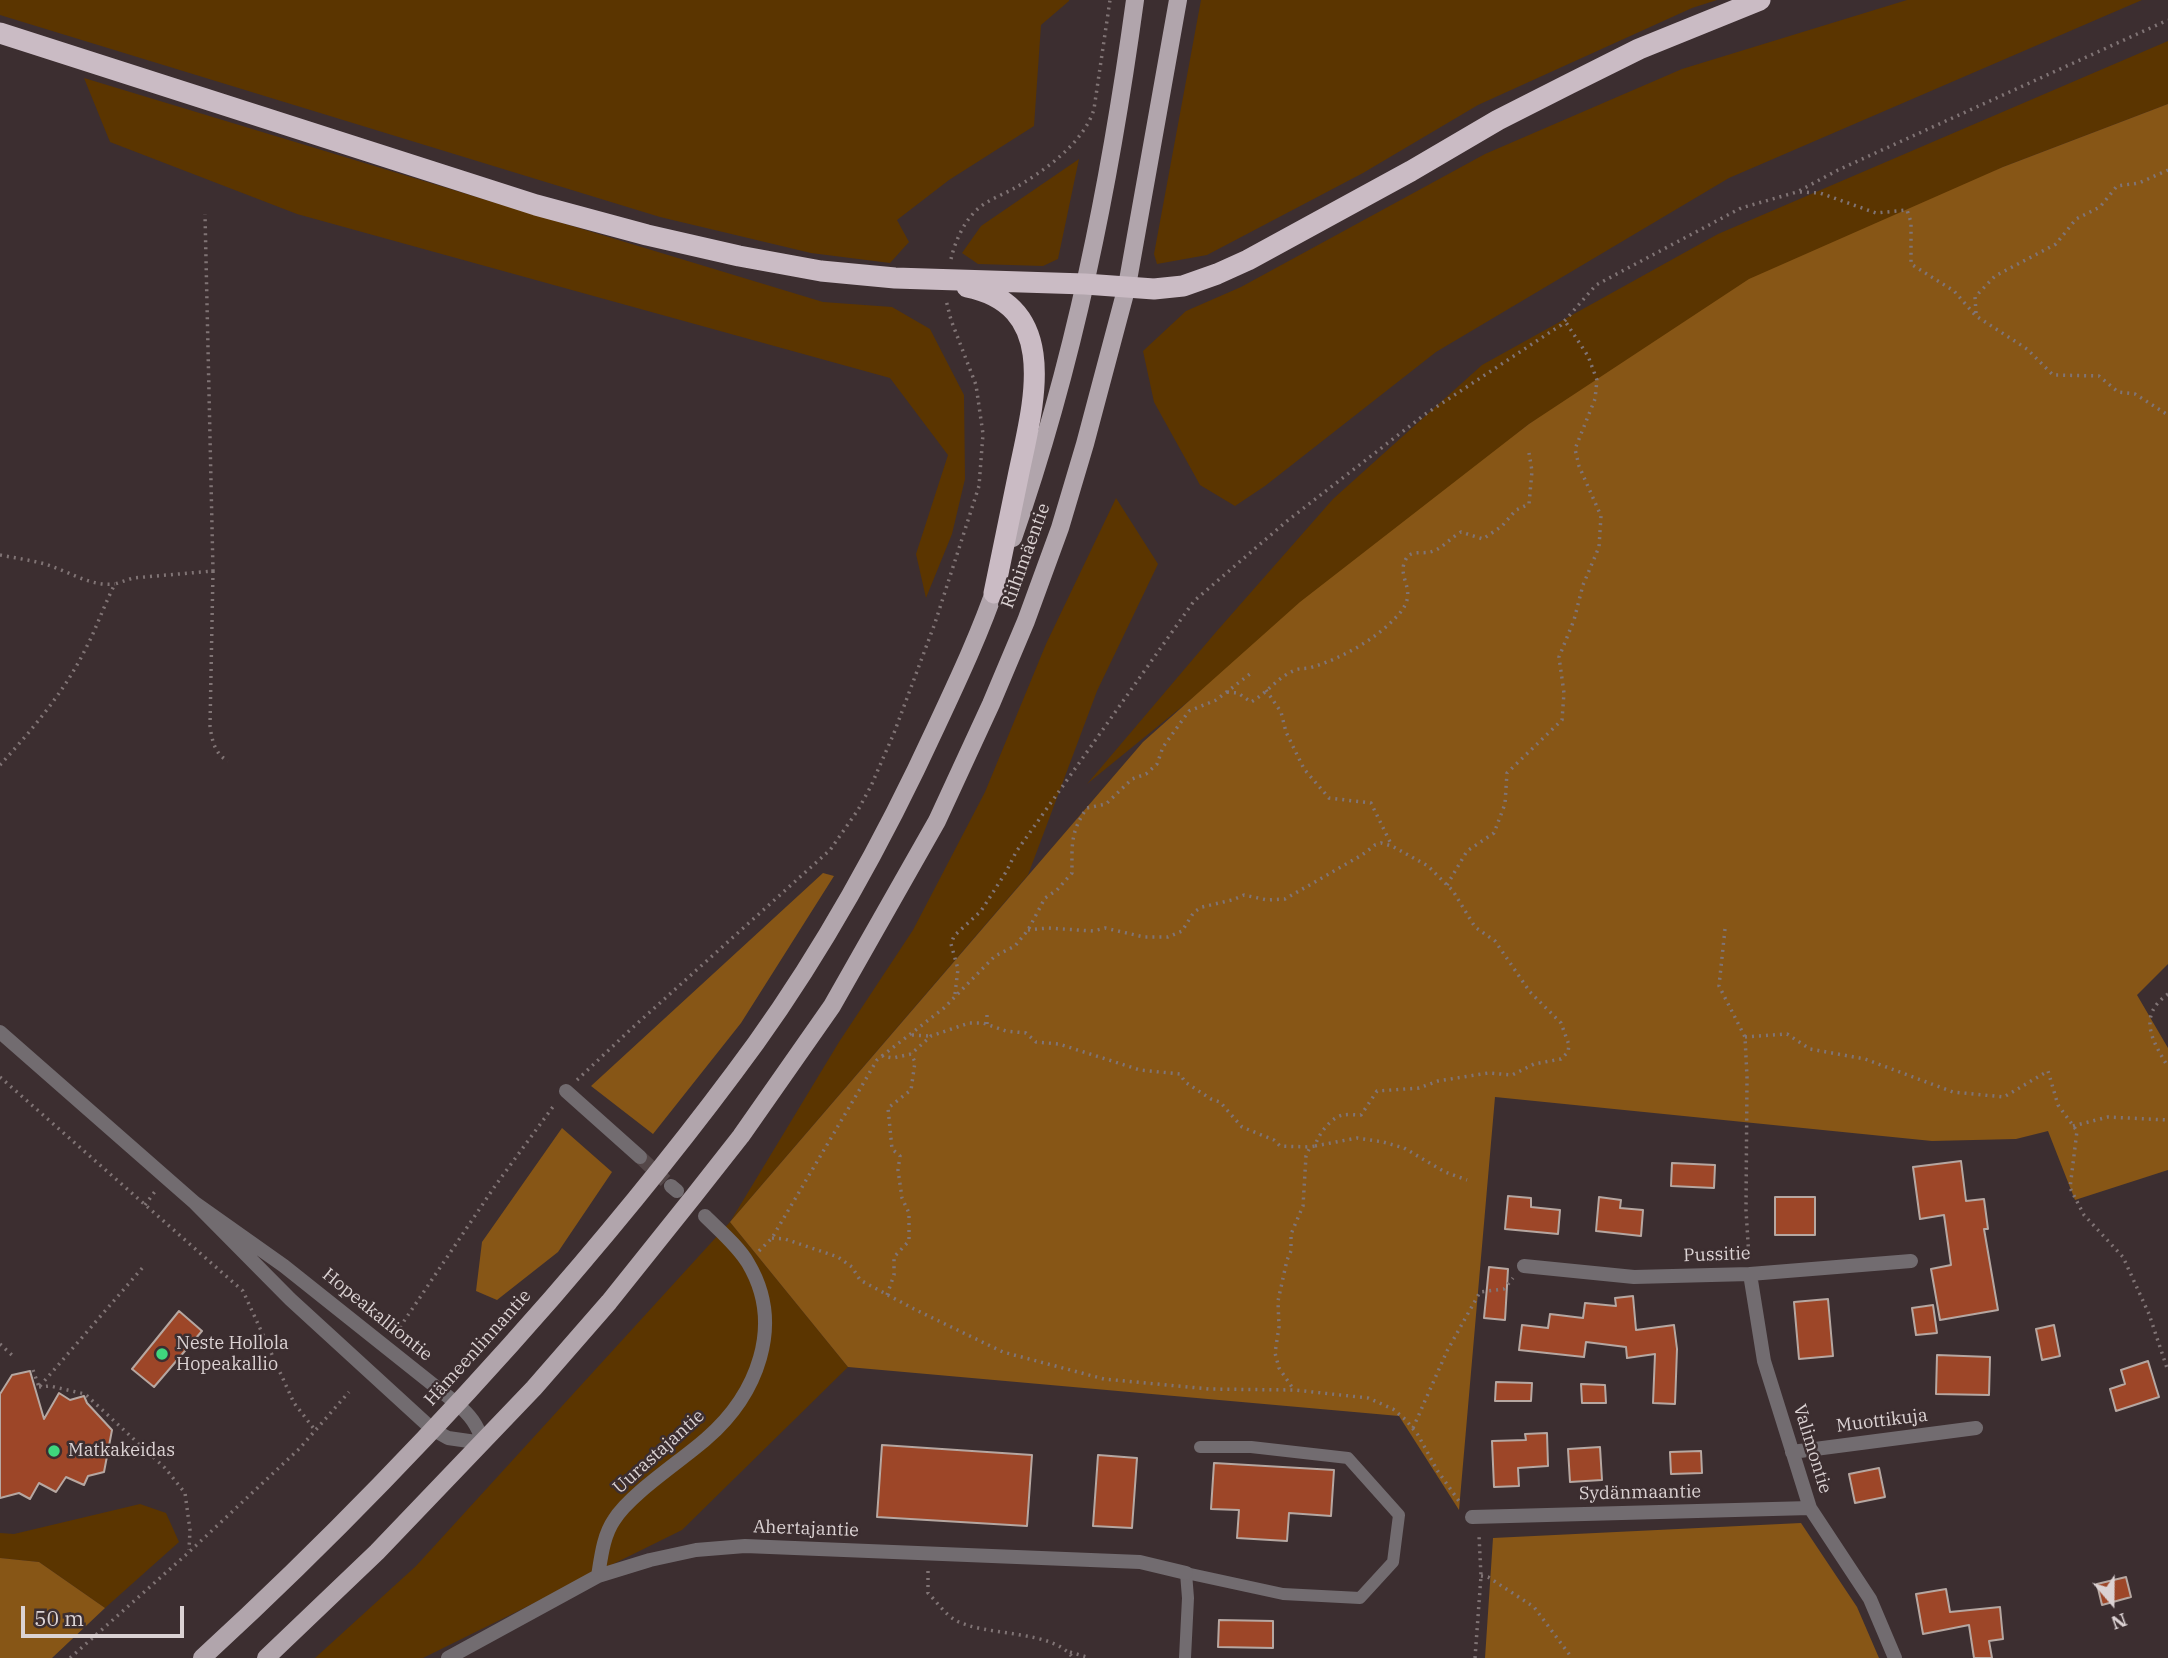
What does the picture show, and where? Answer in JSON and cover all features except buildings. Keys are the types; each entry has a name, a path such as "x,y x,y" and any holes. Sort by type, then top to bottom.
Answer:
{"highway":[{"path":"0,33 536,205 739,257 821,271 927,280 1085,284 1154,289 1183,286 1217,274 1281,242 1498,120 1569,84 1639,50 1760,0"},
{"path":"927,280 993,295 1011,308 1023,323 1036,363 1032,408 994,593"}],"main road":[{"name":"Riihimäentie","path":"757,1042 846,903 904,798 962,673 994,593 1048,428 1085,284 1119,111 1135,0"},
{"name":"Riihimäentie","path":"483,1443 609,1302 741,1136 832,1006 937,821 991,704 1060,528 1127,286 1178,0"},
{"name":"Hämeenlinnantie","path":"202,1658 337,1528 456,1403 594,1248 681,1142 757,1042"},
{"path":"266,1658 377,1552 483,1443"}],"street":[{"name":"Hopeakalliontie","path":"0,1032 195,1203 299,1308 432,1429 448,1438 483,1443 480,1430 456,1403 284,1266 195,1203"},
{"path":"566,1090 640,1157"},
{"name":"Uurastajantie","path":"598,1576 604,1545 614,1520 635,1497 709,1437 745,1394 758,1371 764,1349 766,1319 761,1290 748,1262 705,1216"},
{"name":"Pussitie","path":"1524,1266 1634,1277 1750,1274 1911,1261"},
{"name":"Valimontie","path":"1750,1274 1764,1361 1810,1508 1870,1599 1895,1658"},
{"name":"Muottikuja","path":"1792,1452 1976,1428"},
{"name":"Sydänmaantie","path":"1472,1517 1810,1508"},
{"name":"Ahertajantie","path":"448,1658 598,1576 649,1560 696,1550 745,1546 1140,1562 1186,1573"}],"lane":[{"path":"1185,1658 1188,1598 1186,1573 1283,1594 1360,1598 1393,1562 1399,1515 1348,1458 1251,1447 1200,1447"}],"path":[{"path":"949,264 958,237 979,207 1023,182 1065,150 1087,125 1094,109 1110,0"},
{"path":"955,994 958,969 951,944 954,936 981,911 1016,852 1194,601 1287,520 1424,415 1565,321 1596,285 1741,208 1797,192 1838,170 2168,20"},
{"path":"1976,316 1975,297 1996,276 2056,244 2076,219 2100,207 2117,186 2139,183 2168,170"},
{"path":"1797,192 1820,193 1876,213 1907,209 1911,222 1912,264 1954,291 1976,316 2027,348 2053,375 2099,376 2118,392 2135,394 2168,415"},
{"path":"205,214 213,570 210,726 211,737 219,756 228,761"},
{"path":"392,1338 523,1146 566,1090 830,850 871,786 935,623 979,486 983,434 976,385 946,300"},
{"path":"1447,885 1467,851 1494,832 1505,804 1507,773 1562,720 1564,693 1559,657 1574,620 1583,585 1600,547 1601,516 1578,466 1575,449 1595,399 1597,380 1588,356 1565,321"},
{"path":"1225,692 1238,693 1251,702 1294,670 1310,668 1357,649 1400,613 1409,596 1402,572 1406,558 1412,553 1435,551 1461,532 1483,540 1502,526 1516,510 1529,504 1532,471 1528,453"},
{"path":"0,555 43,564 90,582 115,584 133,578 213,570"},
{"path":"0,765 63,689 86,648 115,584"},
{"path":"748,1262 772,1238 873,1065 944,1008 995,956 1011,950 1028,930 1045,898 1057,890 1072,873 1072,838 1087,808 1106,804 1132,779 1146,774 1157,764 1163,747 1189,711 1216,700 1250,674"},
{"path":"1266,690 1281,712 1286,732 1304,769 1329,798 1371,803 1392,846"},
{"path":"1028,930 1048,928 1093,931 1105,928 1144,936 1168,937 1182,931 1194,912 1202,907 1244,895 1267,900 1285,899 1381,843 1392,846 1428,866 1447,885 1475,926 1494,941 1524,985 1561,1023 1568,1052 1561,1059 1534,1064 1512,1075 1488,1073 1438,1081 1419,1088 1377,1091 1361,1115 1336,1118 1312,1146 1306,1156 1303,1206 1291,1234 1291,1251 1278,1301 1279,1327 1275,1353 1279,1368 1294,1390"},
{"path":"1724,929 1719,986 1745,1037 1746,1210 1750,1274"},
{"path":"2168,994 2157,1002 2149,1016 2153,1042 2168,1067"},
{"path":"987,1010 987,1024"},
{"path":"911,1035 931,1036 969,1023 987,1024 1006,1031 1026,1033 1036,1042 1059,1044 1140,1070 1180,1074 1185,1082 1220,1102 1242,1126 1274,1140 1280,1146 1312,1146 1357,1138 1383,1142 1416,1154 1445,1172 1467,1180"},
{"path":"1745,1037 1787,1034 1810,1049 1865,1059 1953,1092 2004,1097 2048,1071 2058,1105 2077,1131 2070,1188 2084,1215 2123,1257 2149,1314 2168,1371"},
{"path":"883,1056 892,1058 911,1054 931,1036"},
{"path":"887,1295 894,1275 894,1257 909,1241 909,1213 902,1198 898,1170 900,1156 892,1149 888,1108 911,1090 915,1062 911,1054"},
{"path":"0,1077 243,1290 293,1404 315,1430"},
{"path":"2073,1126 2108,1117 2168,1121"},
{"path":"772,1238 785,1239 838,1257 852,1267 860,1280 1003,1352 1104,1379 1209,1389 1294,1390 1368,1398 1393,1409 1413,1428 1437,1470 1472,1517 1478,1531 1481,1550 1475,1658"},
{"path":"39,1387 144,1266"},
{"path":"1413,1428 1447,1351 1480,1292 1504,1289 1524,1266"},
{"path":"0,1344 14,1357"},
{"path":"33,1370 39,1387"},
{"path":"39,1387 50,1386 85,1394 165,1468 185,1493 190,1530 188,1553"},
{"path":"70,1658 299,1449 349,1392"},
{"path":"927,1554 928,1593 954,1620 980,1629 1028,1635 1090,1658"},
{"path":"1480,1576 1488,1577 1534,1607 1572,1658"},
{"path":"1069,1651 1073,1658"}],"shaded area":[{"path":"0,0 1069,1 1041,25 1034,126 949,180 897,220 909,242 890,263 811,253 660,217 0,15"},
{"path":"1201,0 1717,0 1692,8 1478,105 1363,173 1207,255 1157,264 1154,254"},
{"path":"1907,0 2142,0 1729,178 1436,352 1265,486 1235,506 1200,485 1154,402 1143,351 1186,311 1241,287 1485,154 1682,69"},
{"path":"2168,41 2168,104 2003,167 1529,424 1087,784 1333,499 1482,365 1718,234"},
{"path":"84,78 823,302 892,307 930,329 964,395 965,479 952,534 926,598 916,554 948,455 890,378 297,214 110,142"},
{"path":"2168,104 2168,964 2137,995 2168,1048 2168,1170 2075,1200 2048,1131 2016,1139 1932,1141 1495,1097 1459,1510 1399,1416 848,1367 730,1222 1143,742 1300,602 1529,424 1749,279 2003,167"},
{"path":"1079,159 1058,259 1043,266 978,264 962,253 981,226"},
{"path":"1116,498 1158,564 1097,691 1028,875 730,1222 839,1042 913,930 985,792 1046,644"},
{"path":"823,873 834,876 741,1023 653,1134 591,1086"},
{"path":"562,1128 612,1172 558,1252 497,1300 476,1291 482,1242"},
{"path":"730,1222 848,1367 682,1530 423,1658 315,1658 416,1566"},
{"path":"140,1504 166,1513 179,1542 105,1608 39,1562 0,1558 0,1533 14,1534"},
{"path":"1801,1523 1857,1607 1879,1658 1485,1658 1493,1538"},
{"path":"0,1558 39,1562 105,1608 52,1658 0,1658"}],"tunnel":[{"path":"640,1157 671,1186"}],"place":[{"name":"Neste Hollola Hopeakallio","path":"162,1354"},
{"name":"Matkakeidas","path":"54,1451"}]}
